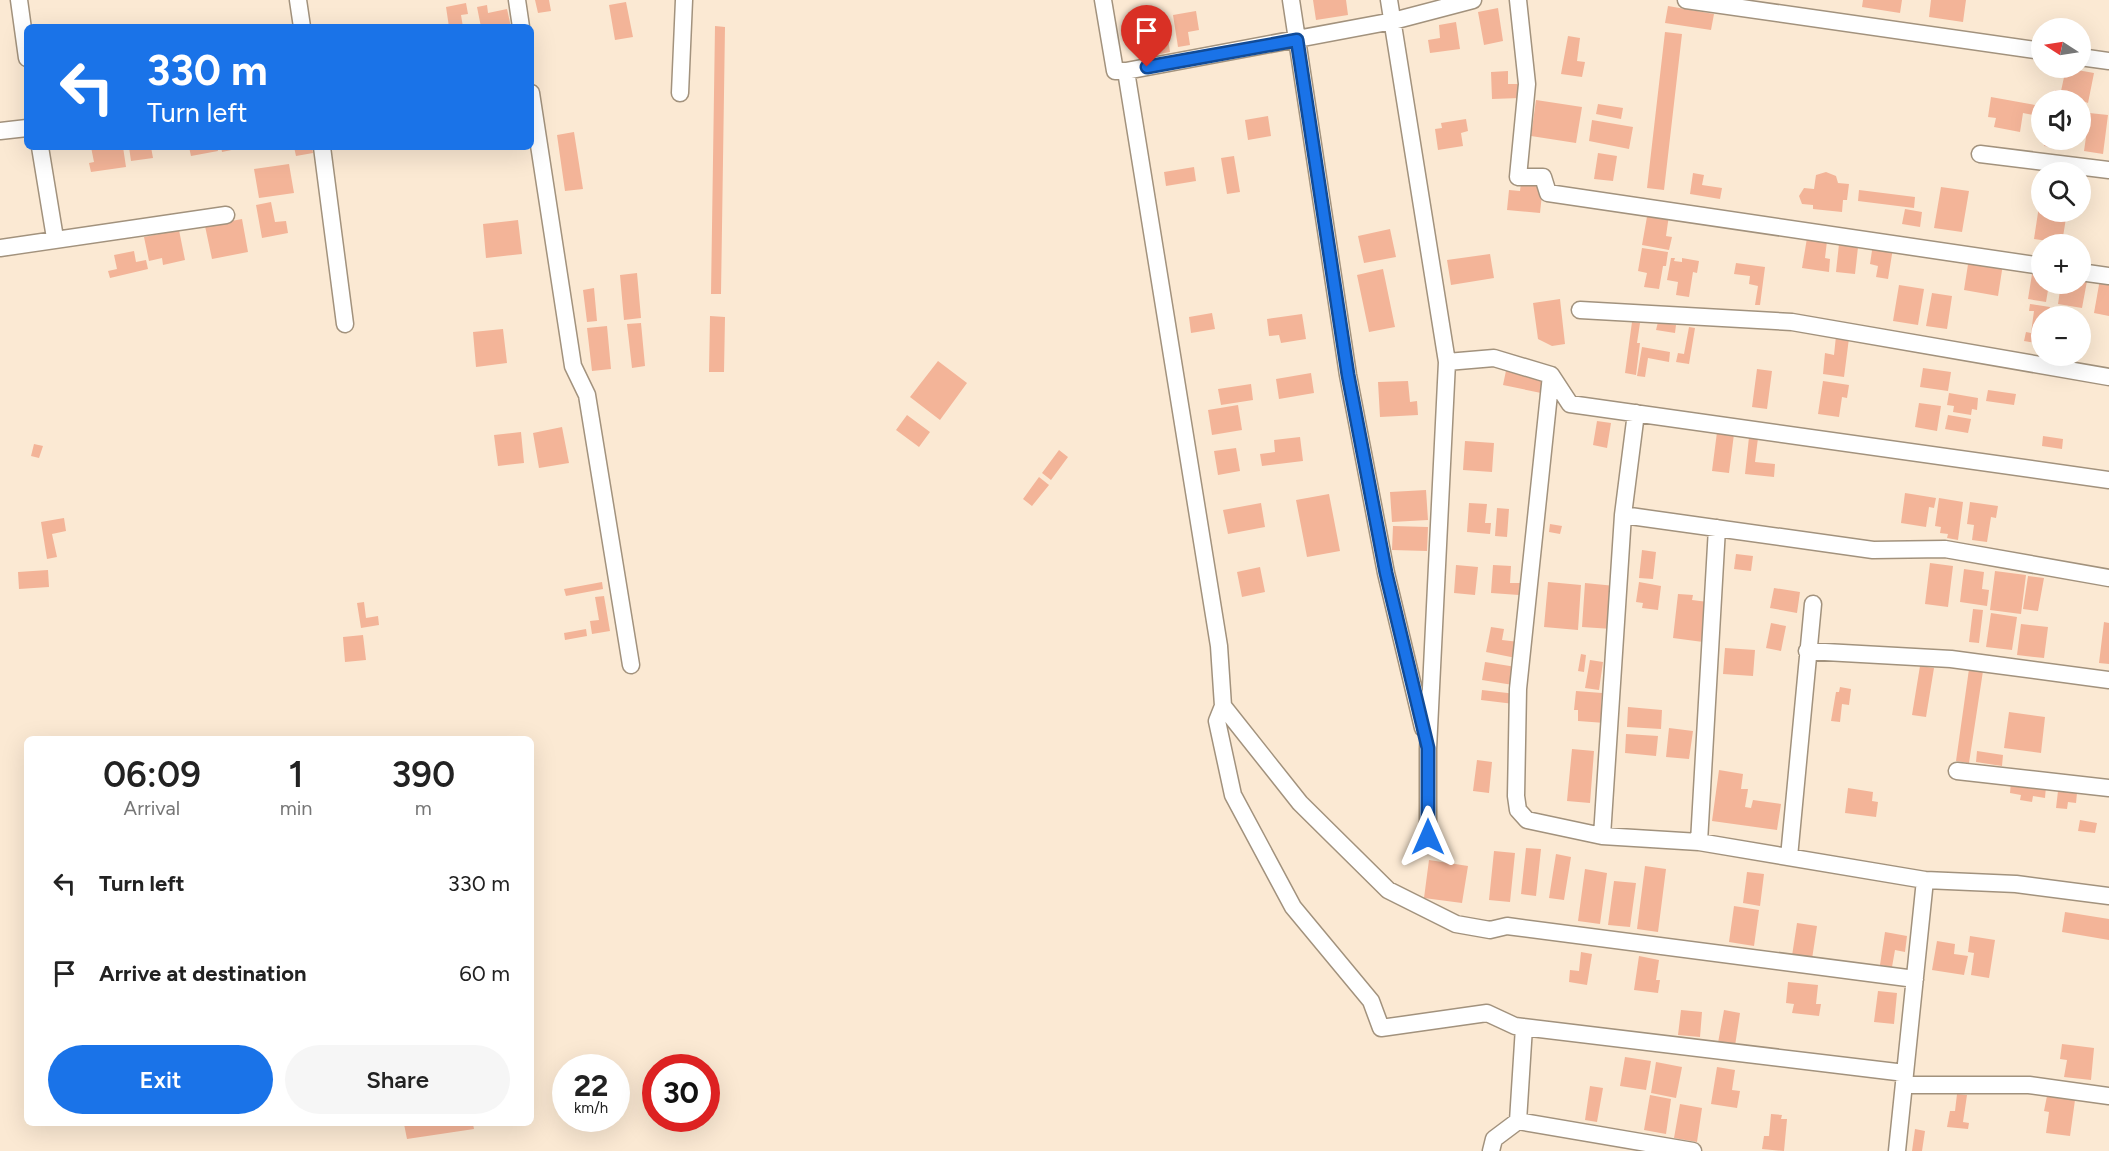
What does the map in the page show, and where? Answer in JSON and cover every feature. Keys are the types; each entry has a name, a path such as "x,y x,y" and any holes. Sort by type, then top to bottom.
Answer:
{"street":[{"path":"19,0 24,36"},
{"path":"298,0 302,24"},
{"path":"517,0 521,24"},
{"path":"680,93 684,0"},
{"path":"1103,0 1120,71 1219,646 1223,706 1217,721 1233,795 1293,907 1371,1001 1381,1028 1487,1013 1515,1026 1905,1079 2028,1086 2109,1096"},
{"path":"1291,0 1348,375 1386,573 1428,748"},
{"path":"1389,0 1447,362 1428,748 1428,837"},
{"path":"1120,71 1393,21 1473,0"},
{"path":"1518,0 1527,84 1518,177 1543,177 1548,193 2031,264"},
{"path":"1686,0 2031,49"},
{"path":"2091,59 2109,61"},
{"path":"534,112 573,366 587,395 631,665"},
{"path":"0,131 24,128"},
{"path":"40,150 55,238"},
{"path":"322,150 345,324"},
{"path":"1980,154 2109,170"},
{"path":"0,248 55,238 226,215"},
{"path":"2091,274 2109,276"},
{"path":"1580,310 1792,322 2109,377"},
{"path":"1447,362 1494,358 1551,375 1570,404 2109,480"},
{"path":"1551,375 1518,689 1515,796 1518,810 1527,820 1602,836 1699,843 1925,880 2016,884 2109,896"},
{"path":"1602,836 1623,515 1636,413"},
{"path":"1623,515 1873,550 1945,549 2109,578"},
{"path":"1699,843 1717,528"},
{"path":"1789,857 1813,604"},
{"path":"1807,651 1951,659 2109,680"},
{"path":"1223,706 1300,803 1388,890 1456,924 1490,930 1507,926 1915,979"},
{"path":"1957,771 2109,788"},
{"path":"1897,1151 1925,880"},
{"path":"1518,1121 1524,1027"},
{"path":"1491,1151 1494,1139 1518,1121 1693,1151"}],"building":[{"path":"535,0 549,0 551,11 538,13"},
{"path":"1313,0 1346,0 1348,15 1316,20"},
{"path":"1863,0 1902,0 1900,13 1862,7"},
{"path":"1931,0 1966,0 1963,22 1929,17"},
{"path":"626,2 633,37 615,40 609,5"},
{"path":"466,3 468,14 461,15 462,24 449,24 446,7"},
{"path":"487,5 488,13 507,9 510,24 480,24 477,7"},
{"path":"1668,6 1714,14 1711,30 1665,23"},
{"path":"1498,8 1503,41 1484,45 1478,12"},
{"path":"1196,11 1199,30 1188,32 1190,45 1178,47 1173,15"},
{"path":"1456,22 1460,49 1430,53 1428,40 1440,38 1439,25"},
{"path":"1146,24 1148,33 1157,31 1158,40 1168,38 1170,52 1141,58 1139,45 1142,45 1138,25"},
{"path":"715,26 725,27 721,294 711,294"},
{"path":"1665,32 1682,34 1664,190 1647,188"},
{"path":"1568,36 1580,38 1577,61 1585,62 1582,77 1561,74"},
{"path":"1508,71 1508,84 1520,84 1520,98 1492,99 1491,72"},
{"path":"2091,72 2094,73 2091,90 2061,90 2064,78 2091,78"},
{"path":"1991,97 2031,104 2031,115 2023,113 2020,132 1994,127 1996,118 1988,117"},
{"path":"1536,100 1582,107 1576,143 1531,136"},
{"path":"1598,104 1623,108 1621,119 1596,114"},
{"path":"2091,113 2108,115 2103,154 2084,151 2091,150"},
{"path":"1268,116 1271,136 1248,140 1245,120"},
{"path":"1466,119 1468,131 1461,133 1463,146 1438,150 1435,129 1442,128 1441,123"},
{"path":"1592,120 1633,127 1629,149 1589,141"},
{"path":"574,132 583,189 565,191 557,135"},
{"path":"92,150 123,150 126,167 91,172 89,163 94,162"},
{"path":"129,150 152,150 153,158 131,161"},
{"path":"190,150 218,151 191,156"},
{"path":"295,150 312,150 313,153 296,156"},
{"path":"1598,153 1617,156 1613,181 1594,179"},
{"path":"1234,156 1240,192 1227,194 1221,158"},
{"path":"289,164 294,193 259,198 254,169"},
{"path":"1194,167 1196,181 1166,186 1164,172"},
{"path":"1826,172 1836,176 1838,183 1849,184 1847,200 1843,200 1842,212 1813,209 1813,205 1802,204 1799,196 1804,188 1814,189 1816,175"},
{"path":"1693,173 1704,175 1702,185 1722,188 1720,199 1690,194"},
{"path":"1521,183 1543,185 1540,213 1507,210 1509,190 1520,191"},
{"path":"1941,187 1969,191 1962,232 1934,228"},
{"path":"1859,190 1915,197 1914,208 1858,201"},
{"path":"271,202 275,222 286,221 288,233 262,238 256,205"},
{"path":"1905,209 1922,212 1920,227 1902,224"},
{"path":"1648,211 1669,215 1666,236 1672,237 1669,250 1642,245"},
{"path":"242,219 248,252 212,259 205,226"},
{"path":"518,220 522,254 486,258 483,224"},
{"path":"2037,222 2065,222 2063,234 2035,234"},
{"path":"1390,229 1396,257 1364,263 1358,236"},
{"path":"179,230 185,260 163,265 162,258 149,261 144,237"},
{"path":"1807,238 1827,241 1825,258 1830,259 1829,272 1802,268"},
{"path":"1839,244 1858,247 1855,274 1836,272"},
{"path":"1873,244 1893,248 1888,279 1876,277 1878,266 1870,264"},
{"path":"1642,248 1668,252 1659,289 1644,287 1647,273 1638,271"},
{"path":"134,251 136,262 146,260 148,269 110,278 108,271 117,269 114,255"},
{"path":"1490,254 1494,278 1451,285 1447,260"},
{"path":"1671,258 1682,262 1682,258 1699,261 1697,273 1693,272 1689,297 1676,295 1678,282 1667,280"},
{"path":"1969,258 2003,264 1998,296 1964,290"},
{"path":"1736,263 1765,267 1760,305 1755,305 1758,286 1749,284 1750,276 1734,274"},
{"path":"1383,269 1395,327 1369,332 1357,275"},
{"path":"637,273 641,318 624,320 620,275"},
{"path":"2100,279 2109,280 2109,316 2094,313"},
{"path":"2031,280 2031,294 2047,294 2046,302 2028,299"},
{"path":"1899,285 1924,289 1918,325 1893,321"},
{"path":"594,288 597,321 587,322 583,290"},
{"path":"1932,293 1952,296 1947,329 1926,326"},
{"path":"2060,294 2085,294 2082,306 2058,304"},
{"path":"1560,299 1565,344 1552,346 1538,339 1533,303"},
{"path":"1212,313 1215,329 1191,333 1189,317"},
{"path":"1302,314 1306,339 1281,343 1279,335 1269,336 1267,319"},
{"path":"710,316 725,317 724,372 709,372"},
{"path":"1632,322 1640,323 1636,375 1625,373"},
{"path":"1658,322 1676,325 1675,333 1656,330"},
{"path":"641,323 645,366 632,368 627,324"},
{"path":"607,326 611,369 592,371 587,328"},
{"path":"1689,327 1695,328 1689,364 1676,362 1678,353 1684,354"},
{"path":"503,329 507,363 476,367 473,332"},
{"path":"2026,332 2031,333 2031,342 2024,341"},
{"path":"1836,336 1849,338 1844,377 1823,374 1825,353 1834,355"},
{"path":"1642,347 1670,352 1669,362 1648,358 1645,377 1637,376"},
{"path":"938,361 967,383 940,420 910,397"},
{"path":"1507,366 1546,374 1541,393 1503,385"},
{"path":"1923,368 1951,372 1948,391 1920,387"},
{"path":"1757,369 1772,371 1767,409 1752,407"},
{"path":"1311,373 1314,393 1279,399 1276,379"},
{"path":"1408,381 1410,402 1417,401 1418,415 1380,417 1378,382"},
{"path":"1823,381 1849,385 1847,398 1842,397 1839,417 1818,414"},
{"path":"1251,384 1253,400 1221,405 1218,389"},
{"path":"1988,390 2016,394 2014,405 1986,401"},
{"path":"1949,393 1978,398 1977,410 1972,409 1971,415 1953,412 1954,406 1947,405"},
{"path":"1919,403 1941,406 1937,431 1915,427"},
{"path":"1238,405 1242,430 1212,435 1208,410"},
{"path":"907,415 930,432 919,447 896,430"},
{"path":"1948,415 1971,419 1968,433 1945,429"},
{"path":"1597,421 1611,423 1607,448 1593,445"},
{"path":"562,427 569,463 539,468 533,433"},
{"path":"521,432 524,463 498,466 494,435"},
{"path":"1717,432 1734,434 1729,473 1712,471"},
{"path":"2043,436 2063,439 2062,449 2042,446"},
{"path":"1300,437 1303,461 1262,466 1260,454 1275,452 1274,440"},
{"path":"1749,437 1758,438 1755,462 1775,464 1774,477 1745,474"},
{"path":"1465,441 1494,443 1492,472 1463,470"},
{"path":"34,444 43,446 39,458 31,456"},
{"path":"1236,448 1240,471 1218,475 1214,451"},
{"path":"1059,450 1068,457 1051,480 1042,473"},
{"path":"1039,477 1049,485 1032,506 1023,499"},
{"path":"1426,490 1428,520 1392,522 1390,492"},
{"path":"1905,493 1936,498 1934,508 1929,507 1926,527 1901,523"},
{"path":"1329,494 1340,551 1307,557 1296,500"},
{"path":"1939,498 1963,502 1958,540 1947,538 1948,534 1940,533 1941,527 1935,526"},
{"path":"1970,502 1998,506 1996,518 1991,517 1987,542 1972,540 1974,525 1967,524"},
{"path":"1261,503 1265,527 1228,534 1223,510"},
{"path":"1469,503 1487,504 1485,523 1491,523 1490,534 1467,532"},
{"path":"1497,508 1509,509 1507,537 1495,536"},
{"path":"64,518 66,531 52,534 57,557 47,559 41,522"},
{"path":"1550,524 1562,526 1560,534 1549,532"},
{"path":"1393,526 1428,527 1427,551 1392,550"},
{"path":"1642,550 1656,552 1653,579 1639,578"},
{"path":"1736,554 1753,556 1751,571 1734,569"},
{"path":"1930,563 1953,566 1948,607 1925,604"},
{"path":"1456,565 1478,567 1475,595 1454,593"},
{"path":"1493,565 1511,566 1510,583 1520,583 1519,595 1491,593"},
{"path":"1260,567 1265,592 1242,597 1237,572"},
{"path":"1964,569 1984,572 1982,589 1989,590 1987,606 1960,602"},
{"path":"48,570 49,587 19,589 18,572"},
{"path":"1995,571 2026,575 2021,614 1990,610"},
{"path":"2028,576 2044,578 2038,611 2023,609"},
{"path":"602,582 603,589 566,596 564,589"},
{"path":"1548,582 1581,585 1578,630 1544,627"},
{"path":"1639,582 1661,586 1658,610 1642,608 1643,603 1636,602"},
{"path":"1585,583 1615,586 1612,629 1582,627"},
{"path":"1774,588 1800,592 1797,613 1770,608"},
{"path":"1678,594 1693,595 1692,600 1708,602 1703,642 1673,638"},
{"path":"604,596 610,631 592,634 590,621 599,620 595,597"},
{"path":"364,602 366,618 378,616 379,625 361,628 357,603"},
{"path":"1973,609 1983,610 1979,643 1969,642"},
{"path":"1991,613 2017,617 2012,650 1986,647"},
{"path":"2104,622 2109,623 2109,664 2099,663"},
{"path":"1771,623 1786,626 1781,651 1766,648"},
{"path":"2021,624 2048,627 2044,658 2017,655"},
{"path":"1491,627 1504,629 1502,640 1519,642 1516,658 1486,652"},
{"path":"586,629 587,636 565,640 564,633"},
{"path":"363,635 366,660 345,662 343,637"},
{"path":"1725,648 1755,650 1753,676 1723,674"},
{"path":"1581,654 1586,655 1584,672 1578,671"},
{"path":"1590,660 1603,662 1599,690 1585,688"},
{"path":"1485,662 1516,667 1513,685 1482,680"},
{"path":"1920,666 1934,668 1926,717 1912,715"},
{"path":"1969,669 1983,671 1969,763 1956,761"},
{"path":"1840,687 1851,689 1849,705 1842,704 1840,722 1831,721 1836,692 1839,692"},
{"path":"1482,690 1516,694 1514,704 1481,700"},
{"path":"1576,691 1602,693 1601,708 1607,708 1605,723 1578,721 1578,710 1574,710"},
{"path":"1628,707 1662,710 1661,729 1627,727"},
{"path":"2009,712 2045,717 2041,753 2004,748"},
{"path":"1669,728 1693,731 1689,759 1666,757"},
{"path":"1626,734 1658,736 1656,756 1625,753"},
{"path":"1572,749 1594,751 1590,803 1567,801"},
{"path":"1977,751 2003,755 2002,766 1976,762"},
{"path":"1477,760 1492,762 1489,793 1473,791"},
{"path":"1719,770 1743,774 1741,789 1748,789 1745,807 1751,808 1753,800 1781,804 1777,830 1712,821"},
{"path":"2011,782 2046,786 2045,798 2033,796 2032,802 2020,800 2021,795 2010,793"},
{"path":"1848,788 1873,792 1872,801 1878,802 1876,817 1845,813"},
{"path":"2058,791 2077,793 2076,803 2068,802 2067,809 2056,808"},
{"path":"2080,820 2097,823 2095,833 2078,831"},
{"path":"1526,848 1541,849 1536,896 1521,894"},
{"path":"1494,851 1515,853 1510,902 1489,900"},
{"path":"1556,854 1571,857 1564,900 1549,898"},
{"path":"1429,860 1468,866 1462,903 1424,898"},
{"path":"1645,866 1666,869 1658,932 1637,929"},
{"path":"1585,869 1607,873 1600,924 1578,921"},
{"path":"1747,872 1764,874 1760,906 1743,903"},
{"path":"1614,881 1636,883 1630,927 1608,925"},
{"path":"1734,906 1759,910 1754,946 1729,942"},
{"path":"2065,912 2109,919 2109,940 2062,932"},
{"path":"1797,923 1817,926 1812,959 1792,956"},
{"path":"1885,932 1907,936 1905,952 1895,950 1892,967 1880,965"},
{"path":"1970,936 1995,940 1989,978 1971,975 1974,953 1968,952"},
{"path":"1937,941 1955,944 1954,954 1968,956 1964,975 1932,970"},
{"path":"1581,952 1592,954 1587,985 1569,982 1570,970 1579,971"},
{"path":"1639,956 1659,960 1656,980 1660,980 1658,993 1634,990"},
{"path":"1788,982 1818,985 1816,1004 1821,1004 1819,1016 1792,1013 1794,1004 1786,1003"},
{"path":"1878,991 1897,993 1894,1024 1874,1022"},
{"path":"1681,1010 1702,1012 1700,1037 1678,1035"},
{"path":"1724,1010 1740,1013 1735,1046 1718,1043"},
{"path":"2062,1044 2094,1048 2091,1080 2064,1077 2067,1060 2060,1059"},
{"path":"1625,1057 1651,1061 1646,1090 1620,1086"},
{"path":"1656,1062 1682,1067 1676,1098 1651,1093"},
{"path":"1717,1067 1735,1070 1732,1090 1740,1091 1737,1108 1711,1104"},
{"path":"1590,1086 1603,1088 1597,1122 1585,1120"},
{"path":"1957,1094 1967,1095 1963,1122 1969,1123 1968,1129 1947,1127 1950,1111 1955,1111"},
{"path":"1650,1095 1671,1099 1666,1134 1644,1130"},
{"path":"2047,1096 2075,1100 2070,1136 2046,1133 2049,1112 2044,1111"},
{"path":"1680,1104 1702,1108 1697,1142 1674,1138"},
{"path":"1771,1114 1782,1115 1781,1119 1787,1119 1784,1151 1762,1149 1764,1136 1769,1136"},
{"path":"404,1126 473,1126 474,1129 407,1139"},
{"path":"1915,1129 1925,1131 1922,1151 1912,1151"}],"route":[{"path":"1147,67 1297,40 1348,375 1386,573 1428,748 1428,837"}]}
